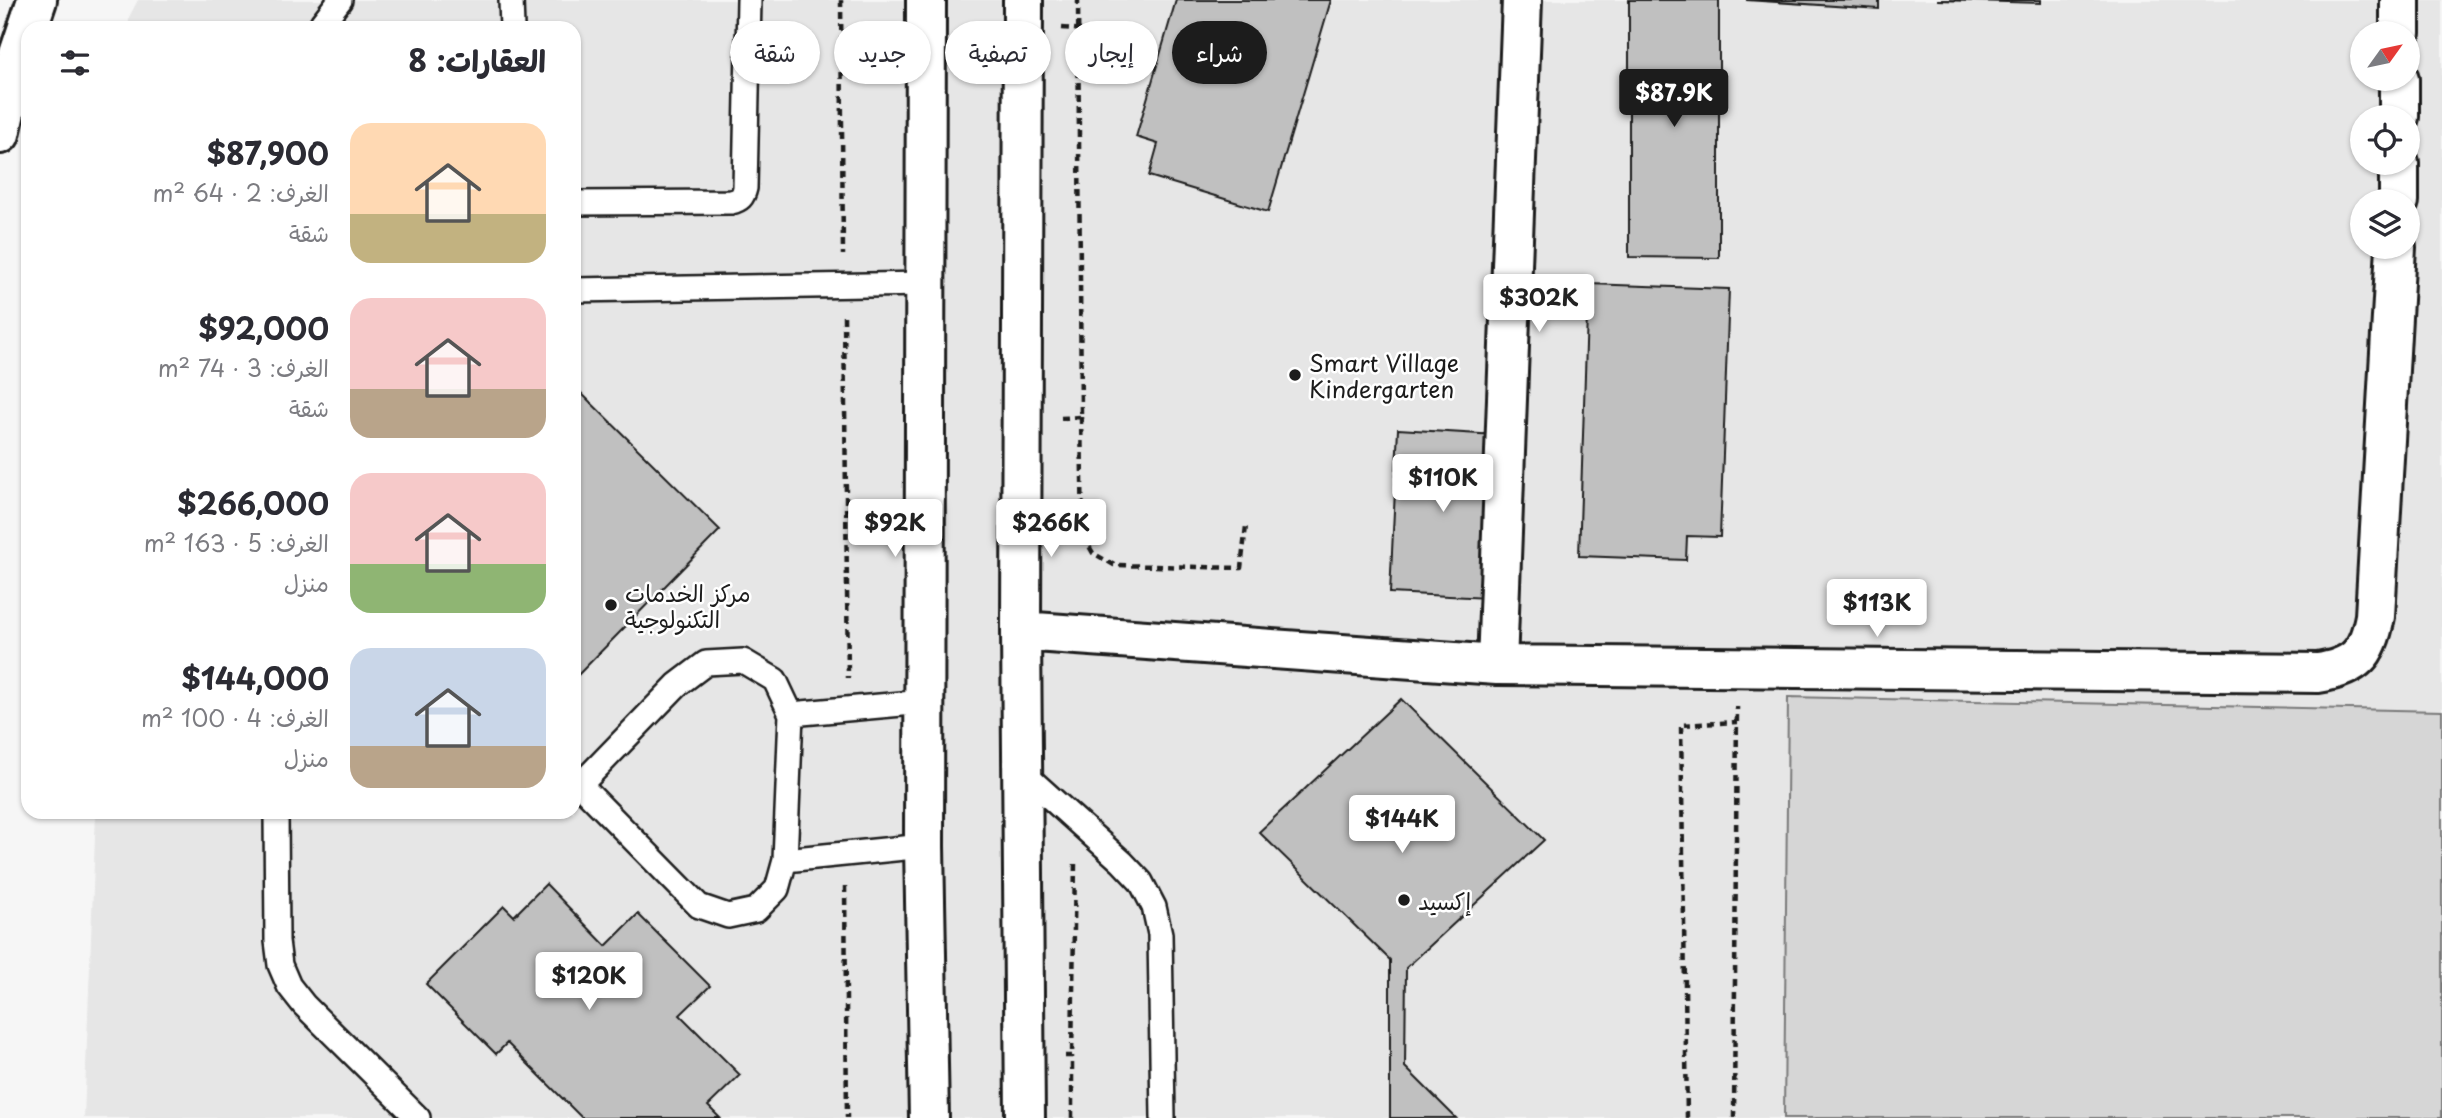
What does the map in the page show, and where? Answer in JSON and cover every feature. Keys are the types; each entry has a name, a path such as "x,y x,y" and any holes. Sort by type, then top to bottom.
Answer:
{"street":[{"path":"30,21 37,0"},
{"path":"926,0 924,846 929,1118"},
{"path":"1497,665 1522,0"},
{"path":"2400,0 2400,21"},
{"path":"1023,13 1021,631 1025,1118"},
{"path":"0,134 21,48"},
{"path":"1021,631 1497,665 2318,673 2340,669 2359,657 2371,638 2375,616 2395,259"}],"lane":[{"path":"324,21 340,0"},
{"path":"510,0 512,21"},
{"path":"581,202 739,200 746,188 749,0"},
{"path":"581,290 925,284"},
{"path":"581,781 677,685 706,663 743,661 754,667 775,680 791,714 785,860 777,889 756,910 727,916 699,906 581,789"},
{"path":"791,714 924,702"},
{"path":"1022,772 1122,862 1141,882 1154,907 1160,934 1163,1118"},
{"path":"276,819 279,965 289,986 304,1005 418,1118"},
{"path":"785,860 924,846"}],"path":[{"path":"841,0 848,709"},
{"path":"1079,0 1079,21"},
{"path":"1023,13 1065,26"},
{"path":"1079,84 1083,536 1093,553 1114,565 1241,568 1246,526"},
{"path":"1021,420 1081,416"},
{"path":"1734,1118 1738,667"},
{"path":"1687,1118 1681,725 1737,722"},
{"path":"1072,1118 1075,819"},
{"path":"844,854 847,1118"},
{"path":"1024,1056 1072,1056"}],"shaded area":[{"path":"138,0 2442,0 2442,1118 84,1118 96,819 581,819 581,21 129,21 129,17"},
{"path":"1788,697 2442,711 2442,1118 1784,1118"}],"building":[{"path":"1176,0 1331,0 1268,212 1149,176 1158,144 1136,137 1151,84 1158,84 1158,62"},
{"path":"1629,0 1719,0 1719,258 1629,257"},
{"path":"1746,0 1879,0 1879,9"},
{"path":"1937,0 2041,0 2041,3"},
{"path":"1588,284 1729,289 1720,537 1687,536 1686,560 1579,556"},
{"name":"مركز الخدمات التكنولوجية","path":"581,393 720,530 581,672"},
{"path":"1398,429 1496,435 1488,598 1390,593"},
{"name":"إكسيد","path":"1401,699 1544,840 1406,968 1405,1067 1456,1118 1390,1118 1390,960 1259,832"},
{"path":"546,884 606,946 638,914 710,986 680,1015 740,1075 708,1106 720,1118 582,1118 507,1043 496,1054 426,984 504,906 514,916"}],"place":[{"name":"Smart Village Kindergarten","path":"1295,375"},
{"name":"مركز الخدمات التكنولوجية","path":"611,605"},
{"name":"إكسيد","path":"1404,900"}]}
